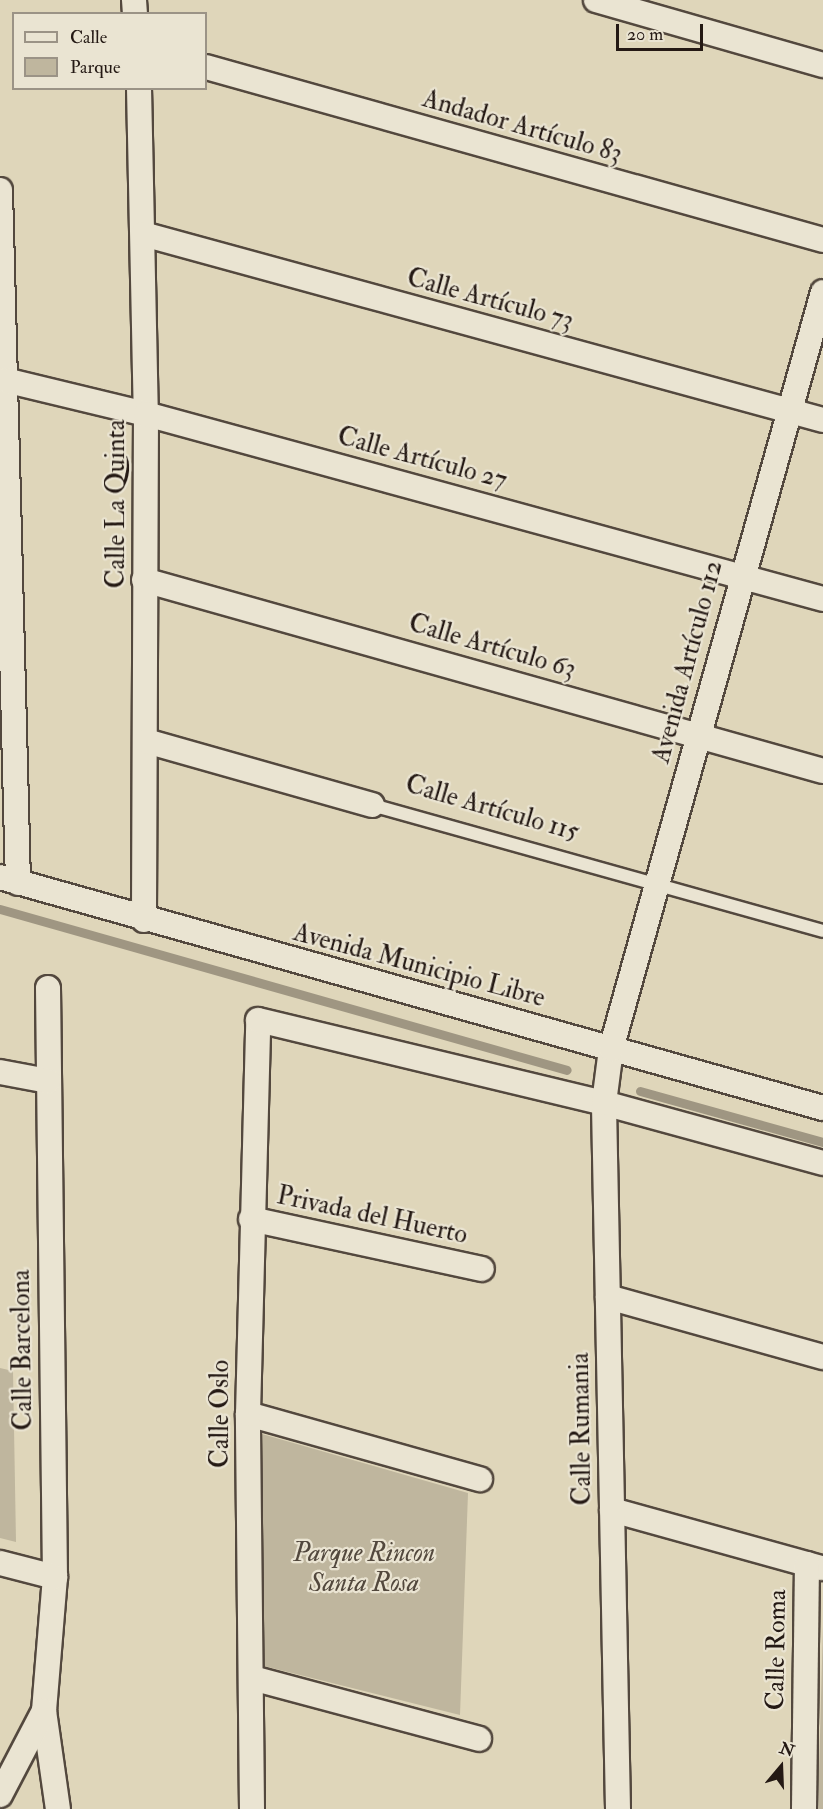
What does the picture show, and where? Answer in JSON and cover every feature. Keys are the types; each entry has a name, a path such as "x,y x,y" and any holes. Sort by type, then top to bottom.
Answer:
{"street":[{"path":"596,0 823,65"},
{"name":"Andador Artículo 83","path":"207,67 823,240"},
{"name":"Calle La Quinta","path":"139,90 146,414 144,920"},
{"path":"0,190 5,380 9,880"},
{"name":"Calle Artículo 73","path":"143,234 823,420"},
{"name":"Avenida Artículo 112","path":"611,1049 741,575 823,292"},
{"name":"Calle Artículo 27","path":"5,380 146,414 823,599"},
{"name":"Calle Artículo 63","path":"144,580 823,771"},
{"name":"Calle Artículo 115","path":"146,741 372,805"},
{"name":"Avenida Municipio Libre","path":"9,880 144,920 823,1108"},
{"name":"Calle Barcelona","path":"48,988 54,1577 44,1711 58,1809"},
{"name":"Calle Oslo","path":"252,1809 248,1414 251,1219 258,1020 604,1103"},
{"name":"Calle Rumania","path":"611,1049 604,1103 618,1809"},
{"path":"0,1072 48,1081"},
{"path":"604,1103 823,1163"},
{"name":"Privada del Huerto","path":"251,1219 482,1269"},
{"path":"608,1297 823,1357"},
{"path":"248,1414 480,1479"},
{"path":"612,1510 815,1566"},
{"path":"0,1563 54,1577"},
{"name":"Calle Roma","path":"804,1809 815,1566"},
{"path":"252,1678 479,1739"},
{"name":"Calle Barcelona","path":"0,1795 44,1711"}],"lane":[{"name":"Calle Artículo 115","path":"372,805 823,931"}],"green space":[{"path":"0,1368 13,1371 16,1542 0,1538"},
{"name":"Parque Rincon Santa Rosa","path":"262,1434 468,1493 460,1715 264,1666"},
{"path":"823,1626 823,1809 818,1809"}],"waterway":[{"path":"0,909 567,1070"},
{"path":"640,1091 823,1142"}]}
